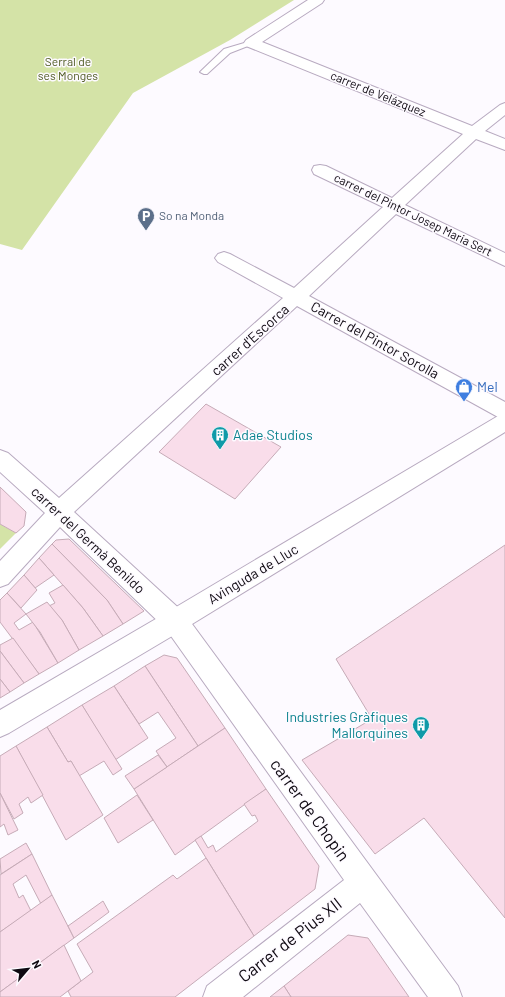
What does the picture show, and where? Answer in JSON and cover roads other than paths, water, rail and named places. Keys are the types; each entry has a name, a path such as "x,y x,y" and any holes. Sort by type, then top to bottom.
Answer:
{"street":[{"path":"251,42 317,0"},
{"name":"carrer de Velázquez","path":"251,42 505,145"},
{"name":"carrer d'Escorca","path":"0,578 59,512 296,297 474,132 505,108"},
{"name":"carrer del Pintor Josep Maria Sert","path":"320,170 505,260"},
{"name":"Carrer del Pintor Sorolla","path":"224,258 505,411"},
{"name":"Avinguda de Lluc","path":"0,724 175,621 505,422"},
{"name":"carrer del Germà Benildo","path":"0,459 175,621"},
{"name":"carrer de Chopin","path":"175,621 446,997"},
{"name":"Carrer de Pius XII","path":"218,997 363,883"}],"lane":[{"path":"204,72 227,51 251,42"}],"place":[{"name":"So na Monda","path":"146,231"},
{"name":"Mel","path":"464,402"},
{"name":"Adae Studios","path":"220,450"},
{"name":"Industries Gràfiques Mallorquines","path":"421,740"}],"park label":[{"name":"Serral de ses Monges","path":"68,69"}]}
